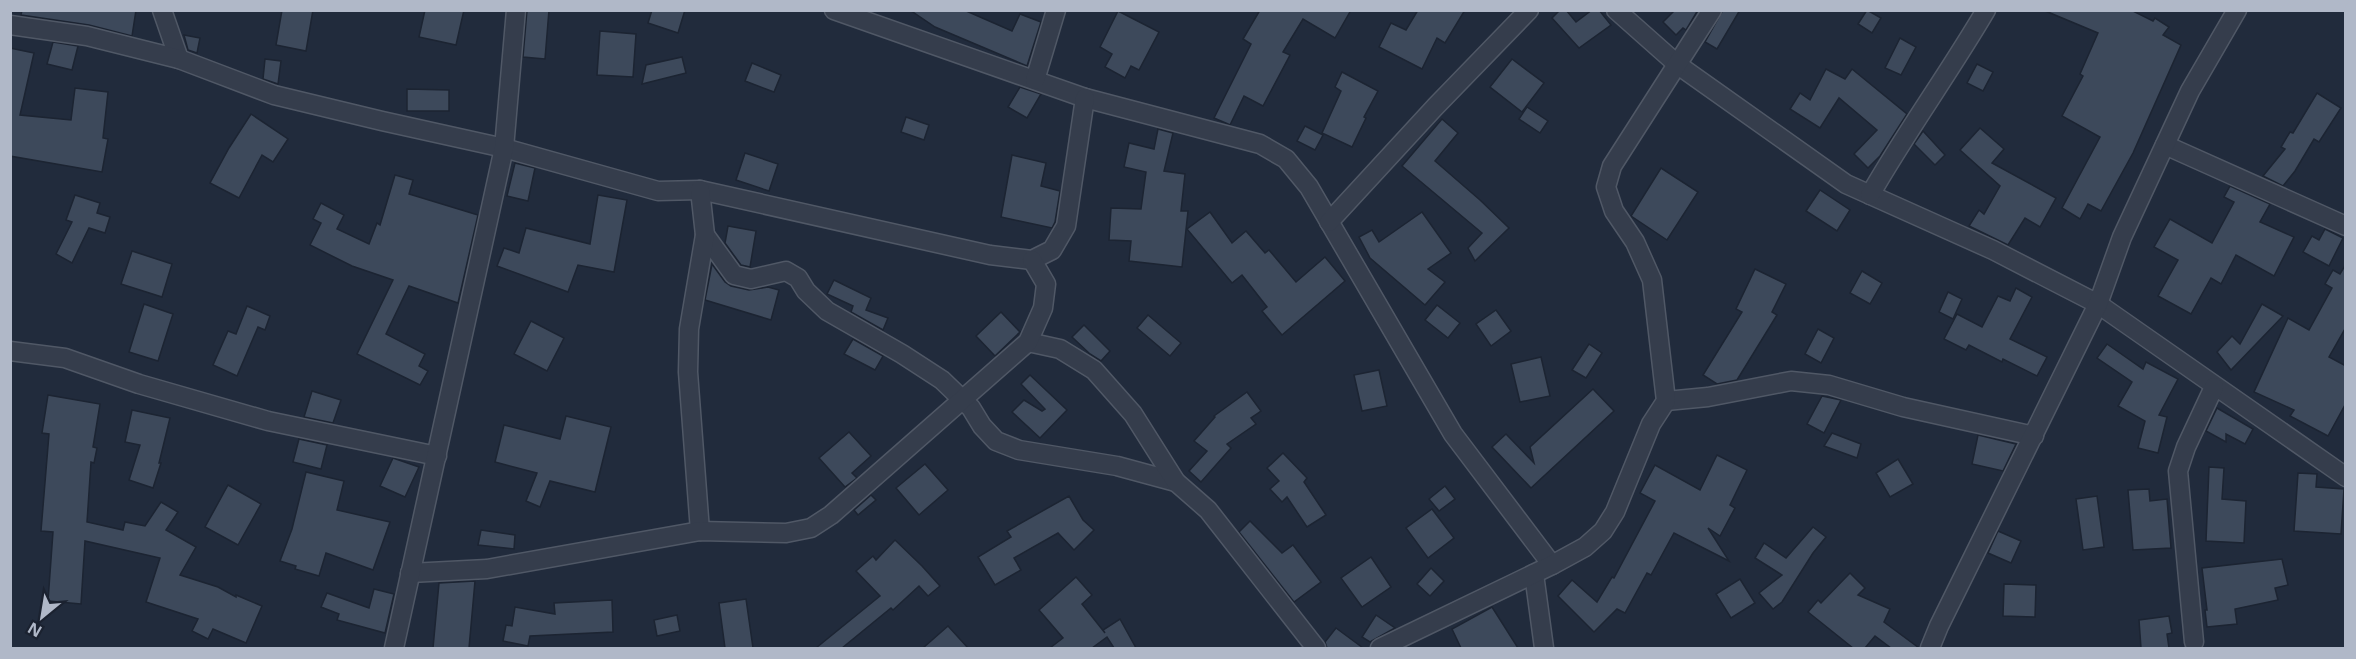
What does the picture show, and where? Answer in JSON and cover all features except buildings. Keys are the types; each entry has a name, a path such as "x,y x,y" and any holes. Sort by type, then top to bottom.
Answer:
{"street":[{"path":"162,10 179,59"},
{"path":"394,648 504,148 516,10"},
{"path":"834,10 1085,98 1260,144 1286,159 1309,187 1453,434 1552,565"},
{"path":"1035,80 1056,10"},
{"path":"1329,222 1435,107 1529,10"},
{"path":"1616,10 1678,65 1846,184 1993,250 2098,304 2346,477"},
{"path":"1380,648 1586,547 1603,531 1615,512 1651,424 1666,401 1652,280 1635,242 1614,211 1606,187 1612,166 1712,10"},
{"path":"1870,195 1902,140 1952,69 1986,10"},
{"path":"1930,648 2098,304 2122,237 2190,91 2237,10"},
{"path":"10,25 87,36 179,59 274,94 504,148 658,191 700,190 990,255 1032,260 1052,250 1066,226 1085,98"},
{"path":"2165,145 2346,226"},
{"path":"700,190 705,235 689,329 688,372 700,531"},
{"path":"705,235 734,275 751,279 786,271 798,278 806,291 827,311 903,354 942,380 972,408 982,426 996,441 1011,447 1118,466 1176,482"},
{"path":"410,573 487,569 700,531 786,533 811,528 831,514 1028,342 1043,308 1046,284 1032,260"},
{"path":"1028,342 1060,349 1094,370 1133,414 1176,482 1208,510 1316,648"},
{"path":"10,351 65,358 139,384 268,421 437,456"},
{"path":"1666,401 1708,397 1791,381 1829,385 1903,406 2034,436"},
{"path":"2194,642 2178,471 2186,447 2214,387"},
{"path":"1534,574 1544,648"}]}
